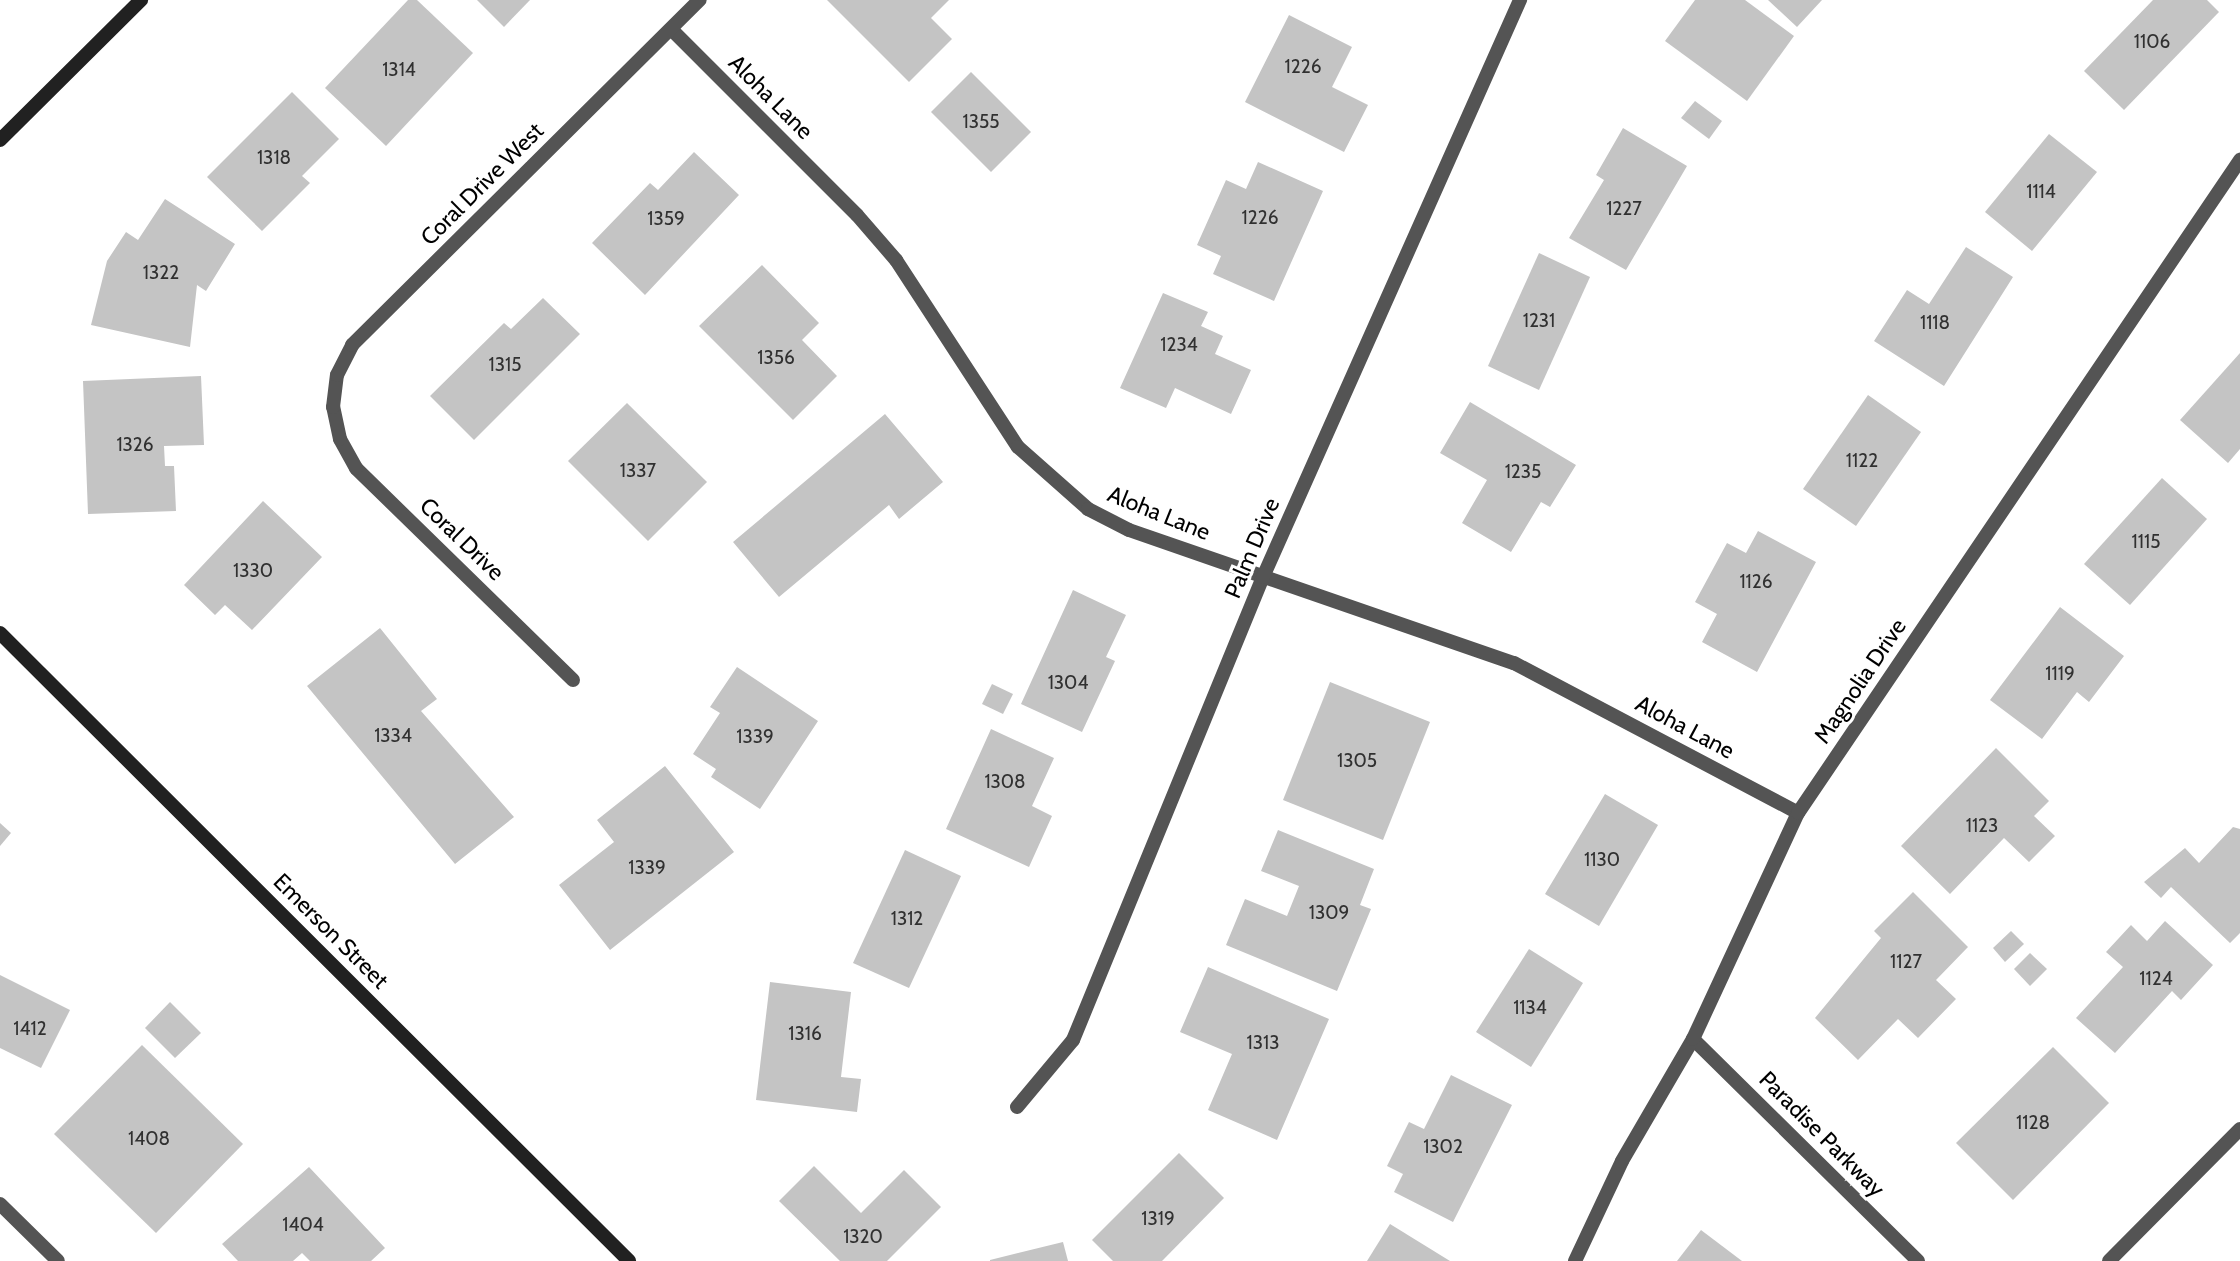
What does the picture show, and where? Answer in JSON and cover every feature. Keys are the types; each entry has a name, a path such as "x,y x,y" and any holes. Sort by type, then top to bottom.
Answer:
{"main road":[{"path":"0,139 141,0"},
{"name":"Emerson Street","path":"0,634 629,1261"}],"street":[{"name":"Coral Drive West","path":"335,419 337,375 352,345 700,0"},
{"name":"Palm Drive","path":"1017,1107 1073,1040 1263,577 1520,0"},
{"name":"Aloha Lane","path":"671,29 896,260 1018,447 1050,481 1129,530 1514,663 1798,813"},
{"name":"Magnolia Drive","path":"1575,1261 1622,1161 1693,1039 1798,813 2240,160"},
{"name":"Coral Drive","path":"335,419 356,468 573,680"},
{"name":"Paradise Parkway","path":"1693,1039 1918,1261"},
{"path":"2109,1261 2240,1129"},
{"path":"0,1204 58,1261"}],"building":[{"path":"408,0 417,0 473,53 386,146 325,88"},
{"path":"477,0 530,0 504,27"},
{"path":"827,0 949,0 931,18 952,39 909,82"},
{"path":"1695,0 1745,0 1794,36 1747,101 1665,41"},
{"path":"1768,0 1822,0 1797,27"},
{"path":"2153,0 2207,0 2219,12 2124,110 2084,71"},
{"path":"1289,15 1352,47 1332,87 1368,105 1344,152 1245,102"},
{"path":"971,72 1031,132 991,172 931,112"},
{"path":"292,92 339,139 302,176 310,183 262,231 207,177"},
{"path":"1695,101 1722,121 1709,139 1681,118"},
{"path":"1623,128 1687,166 1626,270 1569,238 1604,180 1596,175"},
{"path":"2049,134 2097,172 2032,251 1985,212"},
{"path":"694,152 739,195 645,295 592,243 650,183 658,190"},
{"path":"1258,162 1323,191 1274,301 1213,274 1221,256 1197,245 1226,180 1246,189"},
{"path":"165,199 235,244 206,291 197,285 190,347 91,325 107,261 126,232 138,240"},
{"path":"1966,247 2013,277 1944,386 1874,341 1907,290 1929,304"},
{"path":"1539,253 1590,277 1539,390 1488,366"},
{"path":"762,265 819,323 802,340 837,376 793,420 699,326"},
{"path":"1163,293 1208,312 1201,326 1223,336 1215,354 1251,370 1231,414 1175,388 1166,408 1120,388"},
{"path":"543,298 580,334 474,440 430,396 504,323 511,329"},
{"path":"2240,353 2240,449 2228,463 2180,420"},
{"path":"201,376 204,445 164,446 165,466 174,466 176,511 88,514 83,381"},
{"path":"1868,395 1921,432 1856,526 1803,489"},
{"path":"1470,402 1576,465 1550,507 1541,502 1511,552 1462,523 1487,480 1440,453"},
{"path":"627,403 707,482 648,541 568,461"},
{"path":"885,414 943,482 899,519 889,505 779,597 733,542"},
{"path":"2162,478 2207,519 2130,605 2084,564"},
{"path":"263,501 322,557 252,630 225,605 215,615 184,585"},
{"path":"1758,531 1816,562 1757,672 1702,642 1717,614 1695,602 1727,543 1746,553"},
{"path":"1073,590 1126,615 1106,657 1115,661 1082,732 1021,704"},
{"path":"2060,607 2124,656 2089,702 2077,692 2042,739 1990,700"},
{"path":"380,628 437,699 421,711 514,817 455,864 307,686"},
{"path":"737,667 818,721 760,809 711,777 716,769 693,754 720,713 710,707"},
{"path":"1330,682 1430,722 1383,840 1283,800"},
{"path":"992,684 1013,694 1003,714 982,704"},
{"path":"991,729 1054,758 1032,806 1052,816 1029,867 946,829"},
{"path":"1996,748 2049,801 2034,816 2055,836 2029,862 2004,838 1950,894 1901,846"},
{"path":"665,766 734,852 610,950 559,885 614,842 597,820"},
{"path":"1605,794 1658,825 1599,926 1545,894"},
{"path":"0,823 11,833 0,846"},
{"path":"2233,827 2240,829 2240,933 2230,943 2171,887 2161,898 2144,882 2185,848 2199,863"},
{"path":"1278,830 1374,869 1360,905 1371,909 1337,991 1226,945 1245,899 1287,916 1299,886 1261,871"},
{"path":"905,850 961,876 909,988 853,963"},
{"path":"1913,892 1968,947 1936,980 1956,999 1918,1038 1898,1019 1858,1060 1815,1018 1881,938 1874,931"},
{"path":"2165,921 2213,965 2181,1000 2172,991 2115,1053 2076,1018 2123,967 2106,952 2131,925 2147,941"},
{"path":"2011,931 2024,944 2005,962 1993,948"},
{"path":"1529,949 1583,983 1531,1067 1476,1032"},
{"path":"2030,953 2047,969 2030,986 2014,969"},
{"path":"1208,967 1329,1019 1277,1140 1208,1110 1232,1054 1180,1032"},
{"path":"0,975 70,1010 41,1068 0,1048"},
{"path":"770,982 851,992 841,1077 861,1079 857,1112 756,1100"},
{"path":"170,1002 201,1033 175,1058 145,1028"},
{"path":"142,1045 243,1144 156,1233 54,1134"},
{"path":"2053,1047 2109,1103 2013,1200 1956,1143"},
{"path":"1451,1075 1512,1105 1453,1222 1394,1192 1403,1174 1387,1166 1409,1122 1424,1129"},
{"path":"1179,1153 1224,1198 1162,1261 1113,1261 1092,1240"},
{"path":"814,1166 861,1213 904,1170 941,1207 887,1261 840,1261 779,1201"},
{"path":"309,1167 385,1248 371,1261 310,1261 302,1253 293,1261 238,1261 222,1244"},
{"path":"1390,1224 1450,1261 1367,1261"},
{"path":"1701,1230 1742,1261 1677,1261"},
{"path":"1063,1242 1068,1261 990,1261 990,1260"}]}
